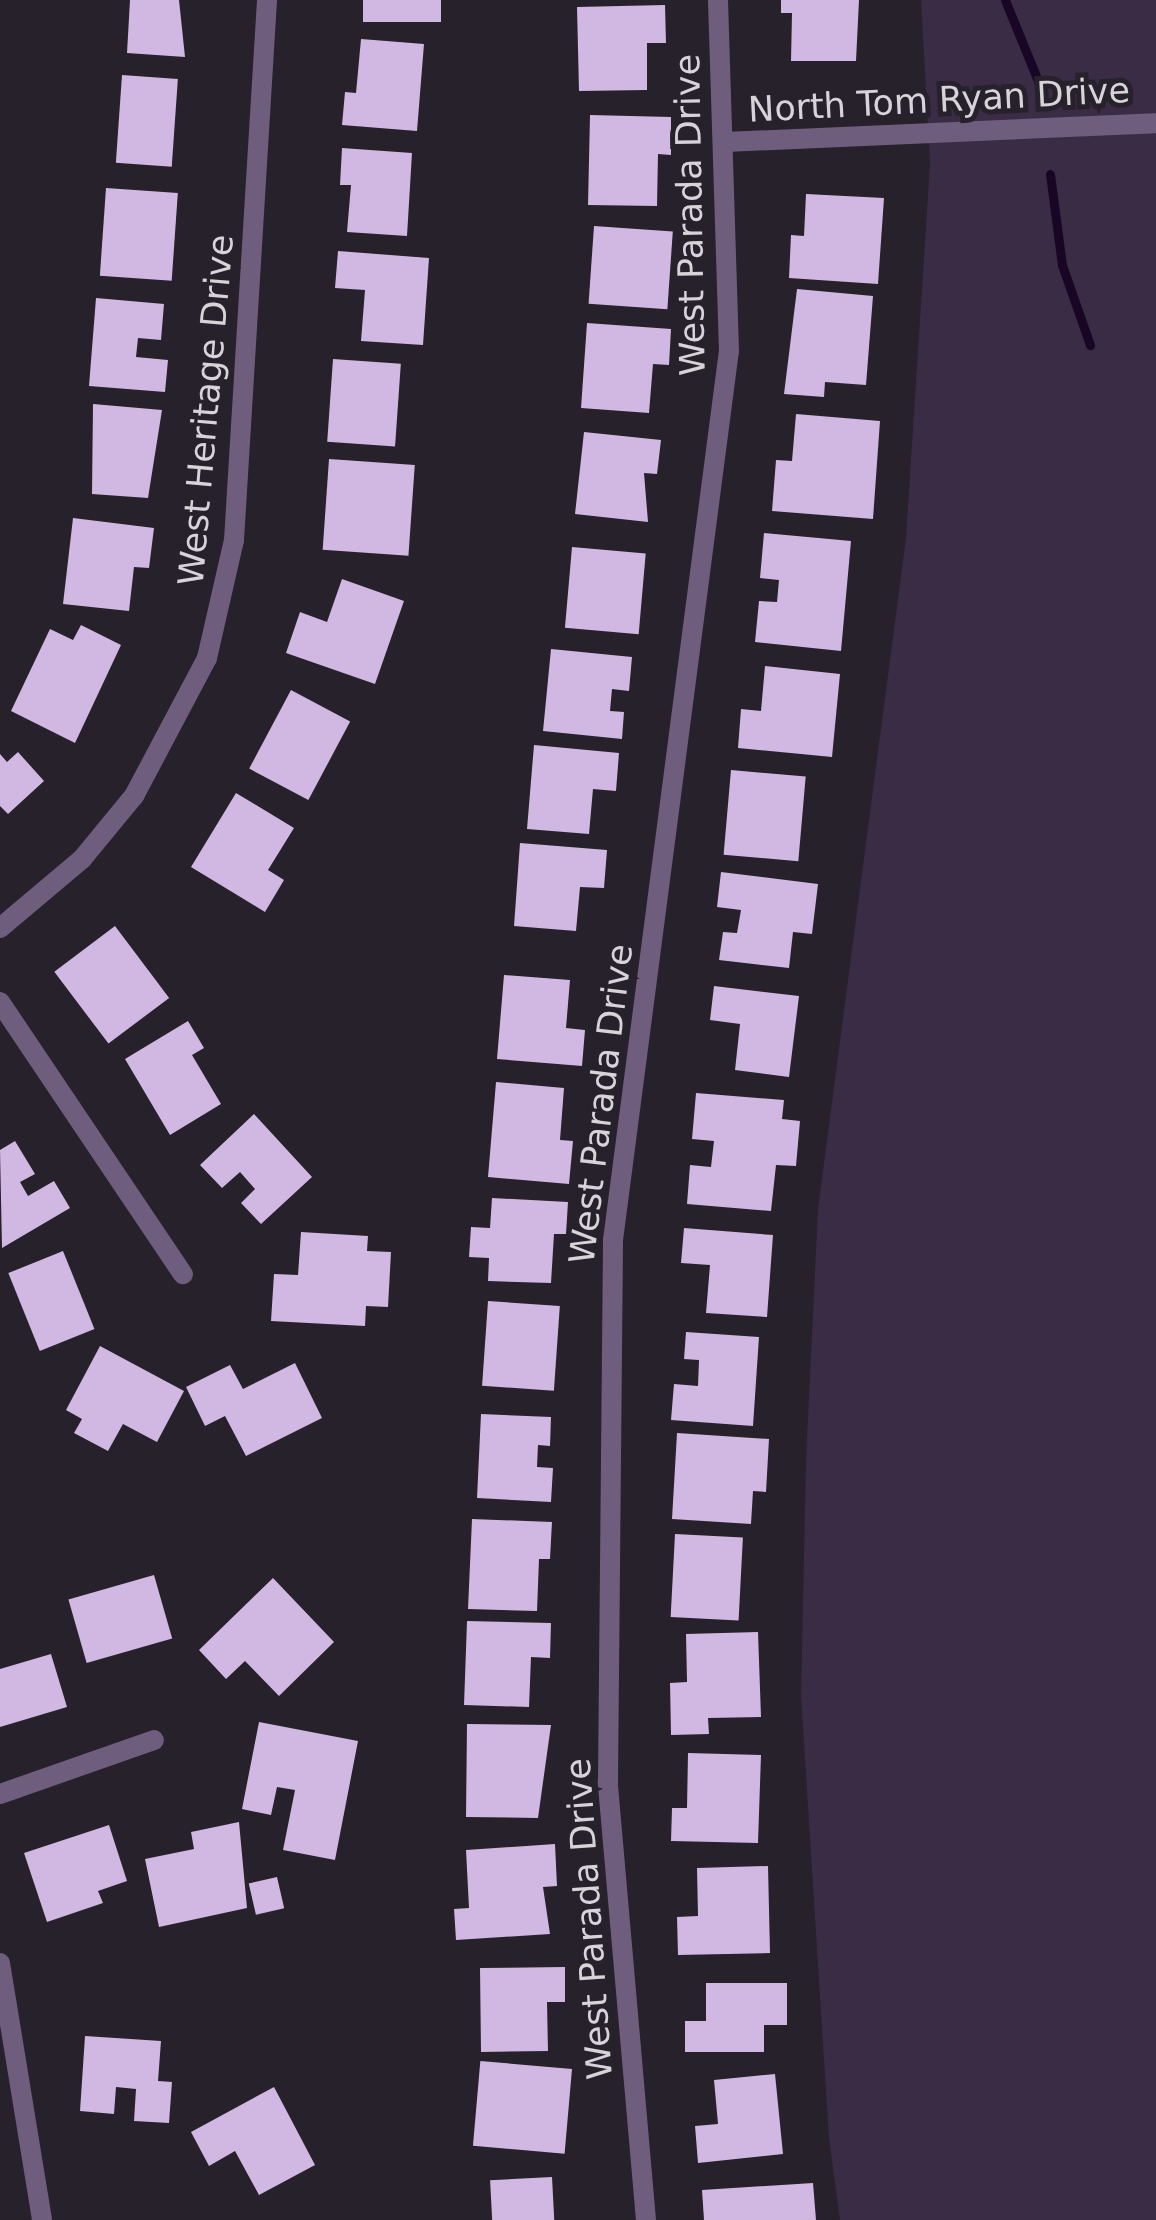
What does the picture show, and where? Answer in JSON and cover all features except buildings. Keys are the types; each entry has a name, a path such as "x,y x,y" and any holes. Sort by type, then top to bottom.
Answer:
{"street":[{"name":"West Heritage Drive","path":"0,928 82,859 134,796 186,708 219,613 236,507 267,0"},
{"name":"West Parada Drive","path":"646,2220 608,1782 612,1240 730,352 718,0"},
{"name":"North Tom Ryan Drive","path":"725,142 1156,123"},
{"path":"0,1002 183,1274"},
{"path":"0,1794 154,1740"},
{"path":"0,1963 42,2220"}],"shaded area":[{"path":"921,0 1156,0 1156,2220 840,2220 829,2138 801,1696 806,1460 818,1209 906,538 930,164"}],"waterway":[{"path":"1005,0 1041,88"},
{"path":"1050,174 1062,265 1090,345"}]}
